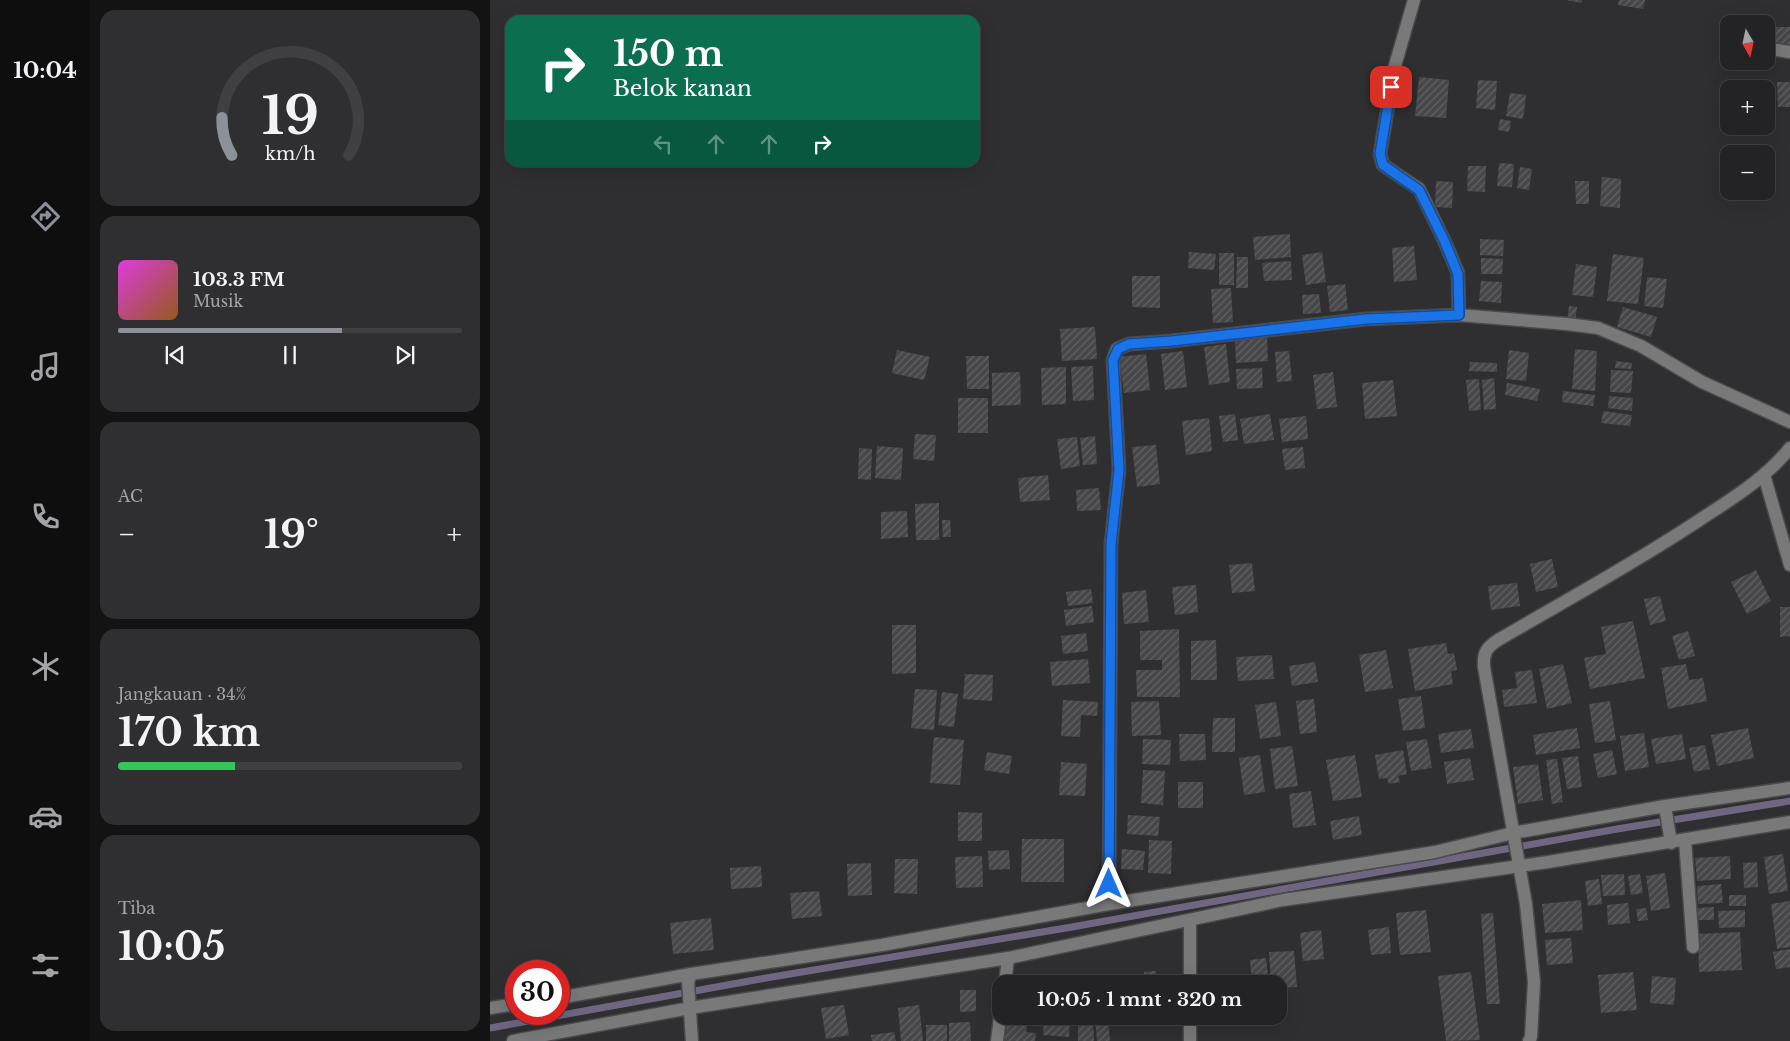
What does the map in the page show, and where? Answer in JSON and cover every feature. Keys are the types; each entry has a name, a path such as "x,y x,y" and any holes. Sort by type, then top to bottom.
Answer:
{"street":[{"path":"1414,0 1394,69 1380,154 1383,165 1419,190 1444,240 1458,274 1459,315"},
{"path":"1109,904 1111,544 1119,470 1113,360 1118,349 1129,344 1172,341 1366,319 1459,315 1598,328 1642,346 1702,382 1790,422"},
{"path":"1529,1041 1531,1037 1534,982 1526,904 1484,667 1483,657 1486,648 1679,534 1764,475 1790,448"},
{"path":"1764,475 1790,565"},
{"path":"570,996 690,978 1109,904 1435,852 1514,836 1790,788"},
{"path":"1665,809 1670,839"},
{"path":"513,1041 690,1007 1008,958 1283,900 1518,862 1548,862 1670,839 1685,840 1790,822"},
{"path":"1685,840 1693,947"},
{"path":"1190,920 1190,975"},
{"path":"1006,975 1008,958"},
{"path":"690,978 692,1041"},
{"path":"490,1008 505,1006"},
{"path":"998,1041 1000,1025"},
{"path":"1190,1025 1190,1041"}],"building":[{"path":"1566,0 1582,0 1581,3"},
{"path":"1619,0 1645,0 1643,9 1618,5"},
{"path":"1775,27 1790,27 1790,47 1775,47"},
{"path":"1419,77 1449,80 1446,118 1415,116"},
{"path":"1478,80 1497,81 1495,110 1476,108"},
{"path":"1777,82 1790,82 1790,107 1778,107"},
{"path":"1510,93 1526,95 1523,119 1506,116"},
{"path":"1500,119 1511,121 1509,132 1498,130"},
{"path":"1499,163 1514,164 1512,187 1497,186"},
{"path":"1468,166 1486,166 1485,192 1467,191"},
{"path":"1520,167 1532,169 1529,190 1517,188"},
{"path":"1602,177 1621,179 1620,208 1600,206"},
{"path":"1436,181 1453,182 1452,208 1435,207"},
{"path":"1575,181 1589,181 1589,204 1576,204"},
{"path":"1290,234 1291,257 1255,260 1253,237"},
{"path":"1480,239 1504,240 1503,256 1480,255"},
{"path":"1414,246 1417,280 1394,282 1392,248"},
{"path":"1189,252 1216,254 1214,270 1188,268"},
{"path":"1322,252 1326,282 1306,285 1302,255"},
{"path":"1219,253 1234,253 1234,285 1219,285"},
{"path":"1613,254 1644,258 1638,304 1607,301"},
{"path":"1237,257 1248,257 1248,288 1236,288"},
{"path":"1481,258 1503,259 1502,274 1481,274"},
{"path":"1291,261 1292,280 1264,281 1262,263"},
{"path":"1576,264 1597,267 1593,297 1572,295"},
{"path":"1132,276 1160,276 1160,308 1132,307"},
{"path":"1647,277 1667,279 1663,308 1644,306"},
{"path":"1481,281 1502,282 1501,303 1479,301"},
{"path":"1345,284 1348,310 1330,312 1327,286"},
{"path":"1231,288 1233,322 1213,323 1211,289"},
{"path":"1319,294 1321,313 1303,314 1302,295"},
{"path":"1569,306 1577,307 1575,322 1567,321"},
{"path":"1623,307 1657,317 1651,337 1617,327"},
{"path":"1095,327 1097,359 1062,361 1060,329"},
{"path":"1267,337 1268,361 1236,363 1235,339"},
{"path":"1226,344 1230,382 1209,385 1204,347"},
{"path":"1575,349 1597,351 1595,391 1572,389"},
{"path":"897,350 930,357 924,380 892,373"},
{"path":"1509,350 1529,353 1526,381 1506,379"},
{"path":"1183,351 1187,387 1165,390 1161,354"},
{"path":"1289,351 1292,381 1277,382 1275,352"},
{"path":"1146,354 1150,390 1124,393 1119,357"},
{"path":"966,356 989,356 989,389 967,389"},
{"path":"1616,361 1632,363 1631,369 1615,368"},
{"path":"1470,362 1497,363 1497,372 1469,371"},
{"path":"1093,366 1094,400 1073,401 1071,367"},
{"path":"1066,367 1066,404 1042,405 1041,368"},
{"path":"1262,368 1263,388 1237,389 1236,369"},
{"path":"1611,370 1633,371 1631,393 1610,392"},
{"path":"1020,372 1021,405 992,406 992,373"},
{"path":"1333,372 1337,407 1317,409 1313,375"},
{"path":"1494,378 1496,409 1484,410 1482,380"},
{"path":"1479,379 1481,410 1469,411 1466,380"},
{"path":"1393,380 1397,416 1365,419 1362,383"},
{"path":"1507,383 1540,389 1537,401 1505,395"},
{"path":"1563,391 1595,395 1593,406 1562,402"},
{"path":"1609,396 1633,398 1632,411 1608,408"},
{"path":"958,398 988,398 988,433 958,433"},
{"path":"1603,411 1632,415 1630,426 1601,423"},
{"path":"1235,414 1238,440 1223,442 1219,416"},
{"path":"1270,414 1274,440 1244,444 1240,419"},
{"path":"1306,416 1308,439 1282,442 1279,419"},
{"path":"1209,418 1212,451 1186,455 1182,421"},
{"path":"915,434 936,435 934,461 913,459"},
{"path":"1095,436 1097,464 1083,465 1080,438"},
{"path":"1077,437 1080,466 1061,469 1057,439"},
{"path":"1156,445 1160,484 1137,487 1132,447"},
{"path":"877,446 903,448 901,480 875,478"},
{"path":"1303,447 1305,468 1285,470 1282,449"},
{"path":"859,448 872,449 871,480 858,479"},
{"path":"1048,475 1050,500 1020,502 1018,478"},
{"path":"1099,488 1101,510 1077,511 1076,490"},
{"path":"939,503 939,540 916,540 915,504"},
{"path":"907,511 908,537 881,539 881,512"},
{"path":"942,520 950,520 951,537 943,537"},
{"path":"1552,559 1558,587 1536,592 1530,564"},
{"path":"1252,563 1255,591 1232,593 1229,565"},
{"path":"1756,570 1771,601 1747,614 1731,582"},
{"path":"1517,583 1520,606 1491,610 1488,586"},
{"path":"1196,585 1198,612 1175,615 1172,587"},
{"path":"1091,589 1093,603 1068,606 1066,592"},
{"path":"1146,590 1149,622 1124,624 1122,593"},
{"path":"1660,596 1666,621 1650,625 1644,599"},
{"path":"1092,606 1094,622 1066,626 1064,610"},
{"path":"1780,607 1790,607 1790,636 1780,637"},
{"path":"1633,621 1645,678 1590,689 1584,658 1606,654 1601,627"},
{"path":"892,625 916,625 916,673 892,674"},
{"path":"1179,629 1180,697 1137,697 1136,670 1162,670 1162,660 1140,660 1140,631"},
{"path":"1688,631 1695,656 1679,660 1672,636"},
{"path":"1086,633 1088,651 1063,654 1061,636"},
{"path":"1216,640 1217,680 1191,680 1191,641"},
{"path":"1446,643 1448,654 1454,653 1457,670 1451,671 1453,684 1415,691 1408,649"},
{"path":"1386,650 1393,688 1365,692 1359,655"},
{"path":"1272,655 1274,679 1238,681 1236,657"},
{"path":"1088,659 1090,683 1052,686 1050,662"},
{"path":"1315,662 1318,682 1292,686 1289,666"},
{"path":"1563,664 1572,703 1547,709 1539,669"},
{"path":"1686,664 1689,680 1703,678 1707,701 1668,709 1661,668"},
{"path":"1532,670 1537,703 1504,707 1502,690 1517,688 1515,672"},
{"path":"965,674 993,675 992,701 963,699"},
{"path":"915,689 937,690 934,730 911,728"},
{"path":"942,692 958,694 954,727 938,725"},
{"path":"1421,696 1425,728 1403,731 1398,699"},
{"path":"1314,699 1317,732 1300,734 1296,701"},
{"path":"1063,700 1098,702 1097,716 1081,715 1080,737 1061,736"},
{"path":"1159,701 1161,735 1132,736 1131,702"},
{"path":"1610,701 1616,740 1595,743 1589,704"},
{"path":"1276,702 1281,736 1260,739 1255,705"},
{"path":"1213,718 1235,718 1235,752 1212,752"},
{"path":"1577,728 1580,748 1536,755 1533,735"},
{"path":"1748,728 1754,758 1717,766 1711,735"},
{"path":"1471,729 1474,748 1441,753 1438,734"},
{"path":"1644,733 1649,767 1625,771 1620,736"},
{"path":"1179,734 1205,734 1206,760 1180,761"},
{"path":"1682,734 1686,759 1656,764 1651,739"},
{"path":"934,737 964,740 960,785 930,783"},
{"path":"1143,739 1171,740 1170,765 1142,764"},
{"path":"1427,739 1432,768 1411,771 1406,742"},
{"path":"1705,745 1710,769 1694,772 1689,748"},
{"path":"1292,746 1298,786 1275,789 1270,749"},
{"path":"1403,750 1407,774 1398,776 1400,782 1389,784 1387,778 1379,779 1375,755"},
{"path":"1612,750 1617,774 1598,778 1593,754"},
{"path":"987,752 1012,756 1009,774 984,770"},
{"path":"1260,755 1265,792 1244,795 1239,758"},
{"path":"1355,755 1362,797 1333,801 1326,760"},
{"path":"1578,756 1582,787 1567,789 1562,758"},
{"path":"1470,758 1474,780 1447,784 1444,762"},
{"path":"1557,759 1563,802 1552,804 1546,760"},
{"path":"1061,762 1087,764 1085,796 1059,795"},
{"path":"1538,764 1543,800 1518,804 1513,767"},
{"path":"1143,770 1165,771 1163,805 1141,803"},
{"path":"1178,782 1203,782 1203,808 1178,808"},
{"path":"1311,791 1316,825 1293,828 1289,794"},
{"path":"958,812 982,813 982,841 958,841"},
{"path":"1128,815 1160,817 1158,836 1127,834"},
{"path":"1359,816 1362,835 1333,840 1330,821"},
{"path":"1022,839 1064,839 1064,882 1021,882"},
{"path":"1149,840 1172,841 1171,874 1148,873"},
{"path":"1122,849 1145,851 1143,870 1121,869"},
{"path":"1009,850 1010,869 989,870 988,851"},
{"path":"1783,854 1788,891 1769,894 1764,857"},
{"path":"982,856 983,887 956,888 955,857"},
{"path":"1730,856 1731,879 1697,881 1695,858"},
{"path":"895,859 918,859 917,894 894,893"},
{"path":"1757,862 1758,887 1744,888 1743,863"},
{"path":"871,863 872,895 848,896 847,864"},
{"path":"761,866 762,887 731,889 730,868"},
{"path":"1665,873 1670,908 1651,911 1646,876"},
{"path":"1624,874 1625,895 1603,896 1601,875"},
{"path":"1640,874 1643,893 1631,895 1628,876"},
{"path":"1599,879 1602,904 1588,906 1585,881"},
{"path":"1721,884 1723,903 1698,904 1697,886"},
{"path":"819,891 822,916 792,919 790,893"},
{"path":"1729,895 1746,895 1746,906 1729,906"},
{"path":"1581,900 1583,930 1545,933 1542,904"},
{"path":"1790,901 1790,947 1777,949 1771,904"},
{"path":"1628,903 1630,923 1608,925 1607,905"},
{"path":"1714,907 1714,920 1698,920 1697,908"},
{"path":"1646,908 1648,920 1638,921 1636,909"},
{"path":"1426,910 1431,952 1400,955 1396,913"},
{"path":"1745,910 1745,927 1719,928 1718,911"},
{"path":"1493,913 1500,1004 1487,1004 1481,914"},
{"path":"711,918 714,950 673,954 670,923"},
{"path":"1389,927 1391,953 1371,955 1368,930"},
{"path":"1321,930 1324,959 1303,961 1300,933"},
{"path":"1740,932 1742,970 1699,972 1698,934"},
{"path":"1571,938 1573,963 1547,965 1545,940"},
{"path":"1790,949 1790,967 1776,969 1773,952"},
{"path":"1294,951 1297,987 1287,988 1287,975 1270,975 1269,952"},
{"path":"1266,958 1268,975 1251,975 1250,960"},
{"path":"1156,971 1156,975 1144,975 1144,972"},
{"path":"1471,972 1480,1040 1446,1041 1438,976"},
{"path":"1633,972 1637,1010 1601,1013 1598,975"},
{"path":"1652,976 1676,978 1674,1005 1650,1003"},
{"path":"960,990 976,990 976,1011 960,1012"},
{"path":"844,1005 849,1035 826,1039 821,1008"},
{"path":"919,1005 923,1041 901,1041 898,1008"},
{"path":"970,1022 971,1041 949,1041 949,1023"},
{"path":"926,1025 947,1025 947,1041 926,1041"},
{"path":"1004,1025 1027,1025 1026,1032 1036,1033 1035,1041 1001,1041"},
{"path":"1044,1025 1070,1025 1069,1037 1043,1035"},
{"path":"1078,1025 1093,1025 1094,1041 1078,1041"},
{"path":"1096,1025 1109,1025 1110,1041 1097,1041"},
{"path":"894,1032 896,1041 872,1041 871,1035"}],"waterway":[{"path":"490,1028 766,978 1072,927 1617,829 1790,801"}],"route":[{"path":"1109,884 1111,544 1119,470 1113,360 1118,349 1129,344 1172,341 1366,319 1459,315 1458,274 1450,251 1419,190 1383,165 1380,154 1391,87"}]}
